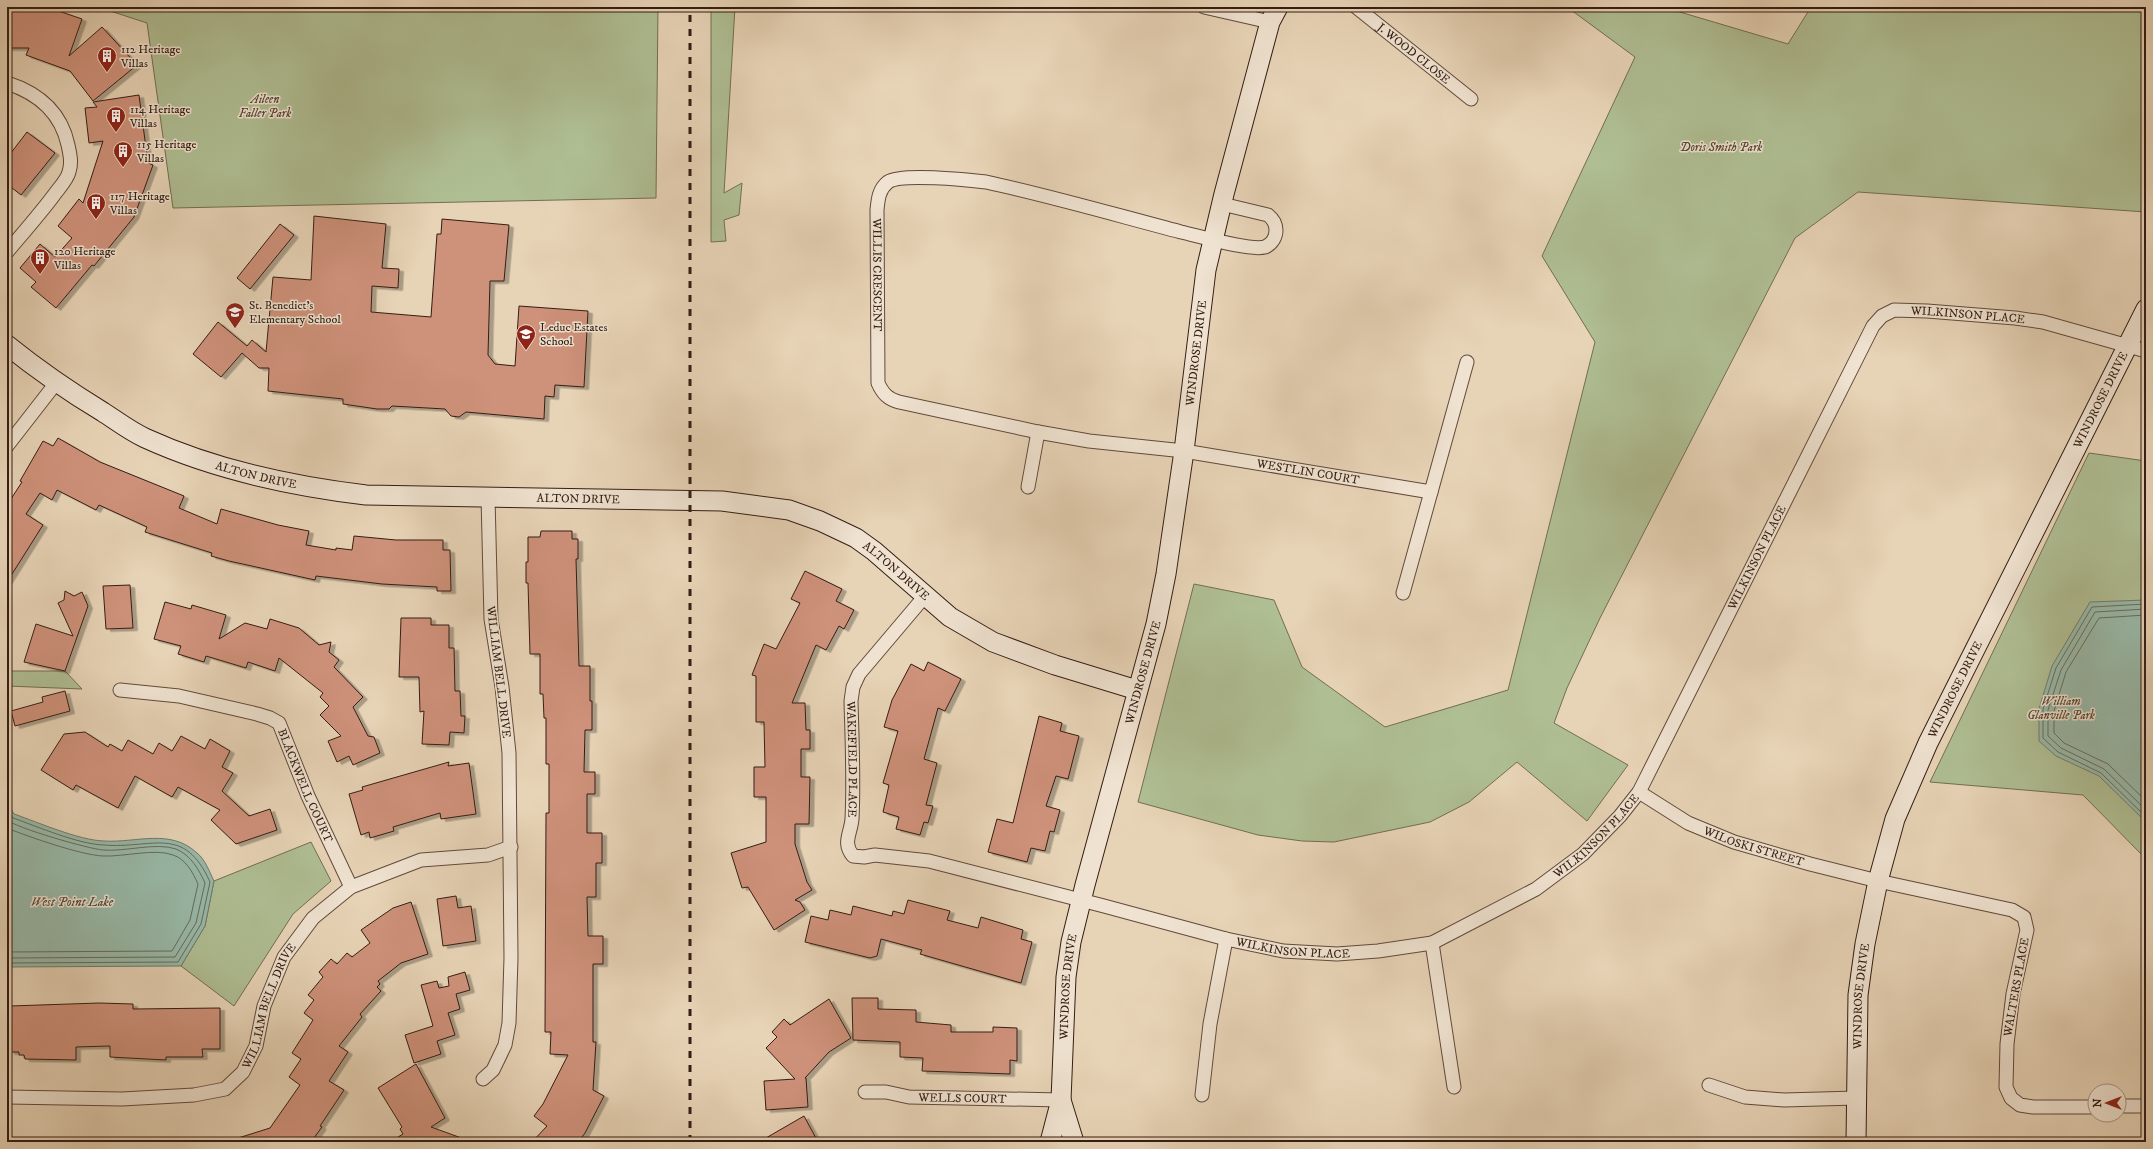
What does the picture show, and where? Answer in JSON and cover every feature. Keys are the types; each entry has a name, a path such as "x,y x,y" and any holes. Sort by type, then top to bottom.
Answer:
{"street":[{"path":"1204,7 1274,14"},
{"name":"J. WOOD CLOSE","path":"1356,7 1471,99"},
{"name":"WINDROSE DRIVE","path":"1050,1142 1061,1100 1066,977 1081,900 1156,624 1166,574 1184,451 1202,297 1213,240 1274,14"},
{"path":"7,83 23,88 47,104 61,122 71,158 69,173 61,186 7,252"},
{"name":"WILLIS CRESCENT","path":"1184,451 1089,440 1038,432 890,399 882,392 878,382 878,198 882,188 890,181 908,178 951,178 986,182 1213,240"},
{"path":"1213,240 1254,247 1265,246 1272,242 1276,234 1274,220 1268,215 1222,204"},
{"name":"WINDROSE DRIVE","path":"1856,1142 1858,995 1865,944 1878,881 1895,819 1928,743 2146,309"},
{"name":"WILKINSON PLACE","path":"1081,900 1226,940 1283,951 1337,954 1432,943 1536,889 1583,854 1620,816 1638,792 1873,326 1882,316 1894,310 1927,311 2022,319 2067,328 2126,347 2146,351"},
{"name":"ALTON DRIVE","path":"7,345 56,383 145,438 244,474 308,488 366,495 743,502 774,506 805,515 856,538 874,551 950,617 993,642 1055,665 1137,690"},
{"path":"1403,593 1467,362"},
{"path":"7,446 56,383"},
{"path":"1028,487 1038,432"},
{"name":"WESTLIN COURT","path":"1184,451 1431,492"},
{"name":"WILLIAM BELL DRIVE","path":"483,1080 493,1070 505,1045 509,1023 511,958 509,753 502,687 491,619 488,497"},
{"name":"WAKEFIELD PLACE","path":"925,596 859,674 853,687 851,701 852,821 847,843 849,851 853,856 864,857 875,855 929,862 1081,900"},
{"name":"BLACKWELL COURT","path":"120,690 179,696 257,714 270,718 279,723 298,775 351,887"},
{"name":"WILOSKI STREET","path":"1638,792 1688,823 1734,842 1810,864 1878,881"},
{"name":"WILLIAM BELL DRIVE","path":"7,1097 122,1099 194,1095 218,1092 225,1089 243,1072 256,1046 264,1006 284,957 313,918 351,887 421,860 488,855 511,847"},
{"name":"WALTERS PLACE","path":"1878,881 2012,910 2024,917 2026,930 2013,994 2007,1044 2006,1087 2011,1098 2020,1105 2033,1107 2087,1107"},
{"name":"WILKINSON PLACE","path":"1202,1096 1210,1024 1226,940"},
{"path":"1432,943 1454,1087"},
{"path":"1709,1084 1744,1097 1784,1100 1856,1098"},
{"name":"WELLS COURT","path":"865,1092 886,1092 909,1097 1061,1100"},
{"name":"WINDROSE DRIVE","path":"1061,1100 1074,1142"},
{"path":"2127,1106 2146,1106"}],"green space":[{"name":"Aileen Faller Park","path":"98,7 658,7 656,198 173,208 147,23"},
{"path":"711,7 735,7 724,193 742,183 739,215 724,220 726,241 711,242"},
{"name":"Doris Smith Park","path":"1567,7 1663,7 1788,44 1811,7 2146,7 2146,212 1858,192 1795,238 1600,618 1567,688 1554,723 1628,765 1587,821 1517,762 1469,802 1430,822 1334,842 1302,841 1258,835 1138,802 1194,584 1274,600 1302,667 1385,727 1508,690 1595,342 1542,256 1635,57"},
{"name":"William Glanville Park","path":"2089,453 2146,461 2146,859 2083,795 1930,782"},
{"path":"7,671 65,671 82,689 7,686"},
{"path":"311,842 331,881 293,914 234,1006 181,966 205,926 214,881"}],"water":[{"path":"2146,600 2146,822 2099,776 2056,756 2039,741 2039,709 2052,666 2090,602"},
{"name":"West Point Lake","path":"7,802 14,814 83,838 104,841 153,838 164,839 187,845 197,853 207,866 214,881 205,926 181,966 7,967"}],"building":[{"path":"7,7 47,7 82,19 69,56 102,27 137,65 93,101 70,71 26,55 29,48 7,48"},
{"path":"139,95 148,163 153,165 134,217 94,266 92,265 56,308 31,287 36,282 20,268 40,244 55,257 72,238 58,226 79,199 83,203 103,141 89,143 85,108 97,107 93,102"},
{"path":"27,132 55,153 21,195 7,184 7,158"},
{"path":"314,216 386,224 382,268 399,269 398,288 372,286 371,312 431,317 437,234 441,234 442,219 509,225 504,281 490,281 488,355 495,364 515,366 519,306 588,311 584,387 555,385 554,397 545,396 544,419 466,412 459,417 451,416 445,409 392,406 389,409 377,409 343,404 343,399 268,391 269,368 259,368 242,353 221,377 193,354 218,322 247,346 252,340 266,352 273,277 311,280"},
{"path":"280,224 294,235 250,289 237,278"},
{"path":"58,438 100,462 184,496 179,508 217,524 221,509 278,525 309,531 306,545 336,550 336,548 352,550 354,536 396,540 443,540 443,550 450,550 451,591 437,591 437,587 382,584 316,576 315,580 229,561 211,556 212,553 145,532 147,527 99,505 96,510 57,490 52,500 40,493 26,514 43,525 7,582 7,505 22,482 20,481 43,441 53,446"},
{"path":"541,531 572,531 572,539 578,539 578,559 576,559 579,666 590,666 590,701 592,701 592,730 585,730 584,772 595,772 595,794 587,794 587,833 602,833 602,863 596,863 596,897 587,897 588,936 603,936 603,964 593,964 593,1042 596,1042 593,1090 604,1096 585,1133 578,1142 532,1142 547,1126 534,1116 543,1104 568,1055 550,1054 551,1032 545,1032 546,813 549,813 549,764 546,764 546,718 544,718 543,694 540,694 540,654 530,654 528,583 526,583 528,537 540,537"},
{"path":"805,571 842,589 836,601 854,610 844,629 839,626 826,650 816,645 792,703 805,703 806,730 810,730 810,749 801,749 801,777 810,777 809,824 795,824 795,844 807,882 812,890 795,900 800,902 805,910 774,930 748,887 742,888 731,853 766,842 766,797 754,797 754,767 765,767 764,722 756,722 756,676 752,675 764,644 776,649 800,603 791,599"},
{"path":"130,585 133,628 106,629 103,586"},
{"path":"65,591 74,596 82,592 88,606 65,671 24,662 36,624 73,636 58,603 64,600"},
{"path":"165,602 191,609 192,605 226,615 219,639 245,623 267,629 270,619 299,628 319,645 331,642 329,652 339,660 334,667 363,697 353,707 368,736 374,737 380,753 353,765 349,756 337,762 328,741 341,736 320,715 329,706 320,697 323,693 279,658 275,671 248,662 246,668 206,656 204,662 178,654 181,646 154,639"},
{"path":"401,618 431,618 431,625 449,625 449,648 454,648 455,691 460,691 461,716 465,716 464,733 450,732 449,745 422,744 424,711 420,712 419,677 399,677"},
{"path":"928,662 961,679 945,711 938,708 924,759 937,763 926,805 933,806 928,823 924,822 920,835 896,829 899,817 883,812 889,785 883,783 898,731 884,727 892,700 911,664 924,671"},
{"path":"65,691 70,711 15,726 11,711 43,702 42,697"},
{"path":"1039,716 1062,723 1060,731 1079,736 1068,779 1056,776 1046,806 1060,810 1054,832 1050,831 1045,851 1031,848 1027,862 988,852 997,819 1013,823"},
{"path":"85,732 108,747 110,744 122,751 128,740 153,754 159,743 172,751 181,736 205,749 210,739 230,751 222,767 233,773 222,791 249,816 270,809 277,830 236,844 211,820 220,810 178,787 172,797 135,776 118,808 76,785 73,790 41,770 64,734"},
{"path":"449,762 448,766 469,763 476,814 441,819 440,813 393,827 394,831 370,838 369,832 361,835 349,794 363,790 362,787"},
{"path":"456,896 458,908 471,906 476,941 443,946 437,899"},
{"path":"908,900 950,911 947,920 978,928 981,917 1023,930 1021,939 1032,942 1021,983 920,954 922,950 881,939 877,956 870,958 805,942 811,916 828,920 830,910 851,915 853,906 892,916 893,911 904,914"},
{"path":"411,902 428,954 401,963 378,981 380,984 377,987 381,991 360,1014 362,1017 339,1046 348,1052 329,1081 344,1090 320,1126 322,1127 311,1142 236,1142 235,1139 270,1128 300,1085 289,1077 301,1059 292,1053 313,1020 304,1013 314,1000 308,995 323,977 319,972 331,959 337,964 347,953 352,957 370,943 361,930 393,908"},
{"path":"465,972 470,990 456,994 460,1009 448,1013 455,1035 437,1041 441,1054 414,1063 405,1035 433,1026 421,985 437,981 439,988 449,986 448,977"},
{"path":"852,998 878,998 878,1009 916,1010 916,1022 951,1025 951,1032 993,1032 993,1027 1017,1028 1017,1061 1010,1060 1010,1074 922,1071 923,1058 900,1057 900,1042 853,1040"},
{"path":"829,999 851,1038 829,1052 805,1078 808,1107 766,1110 764,1081 795,1079 766,1048 777,1037 772,1032 784,1019 790,1025"},
{"path":"99,1003 133,1004 133,1009 220,1008 220,1049 202,1049 203,1057 166,1057 166,1060 110,1057 110,1046 76,1047 76,1060 25,1059 24,1055 19,1055 19,1052 10,1052 10,1006"},
{"path":"416,1064 445,1118 431,1127 467,1140 466,1142 390,1142 403,1134 400,1129 402,1127 378,1088"},
{"path":"804,1116 818,1142 759,1142"}],"railway":[{"path":"690,7 690,1142"}],"place":[{"name":"112 Heritage Villas","path":"107,73"},
{"name":"114 Heritage Villas","path":"116,133"},
{"name":"115 Heritage Villas","path":"123,168"},
{"name":"117 Heritage Villas","path":"96,220"},
{"name":"120 Heritage Villas","path":"40,275"},
{"name":"St. Benedict's Elementary School","path":"235,329"},
{"name":"Leduc Estates School","path":"526,351"}]}
